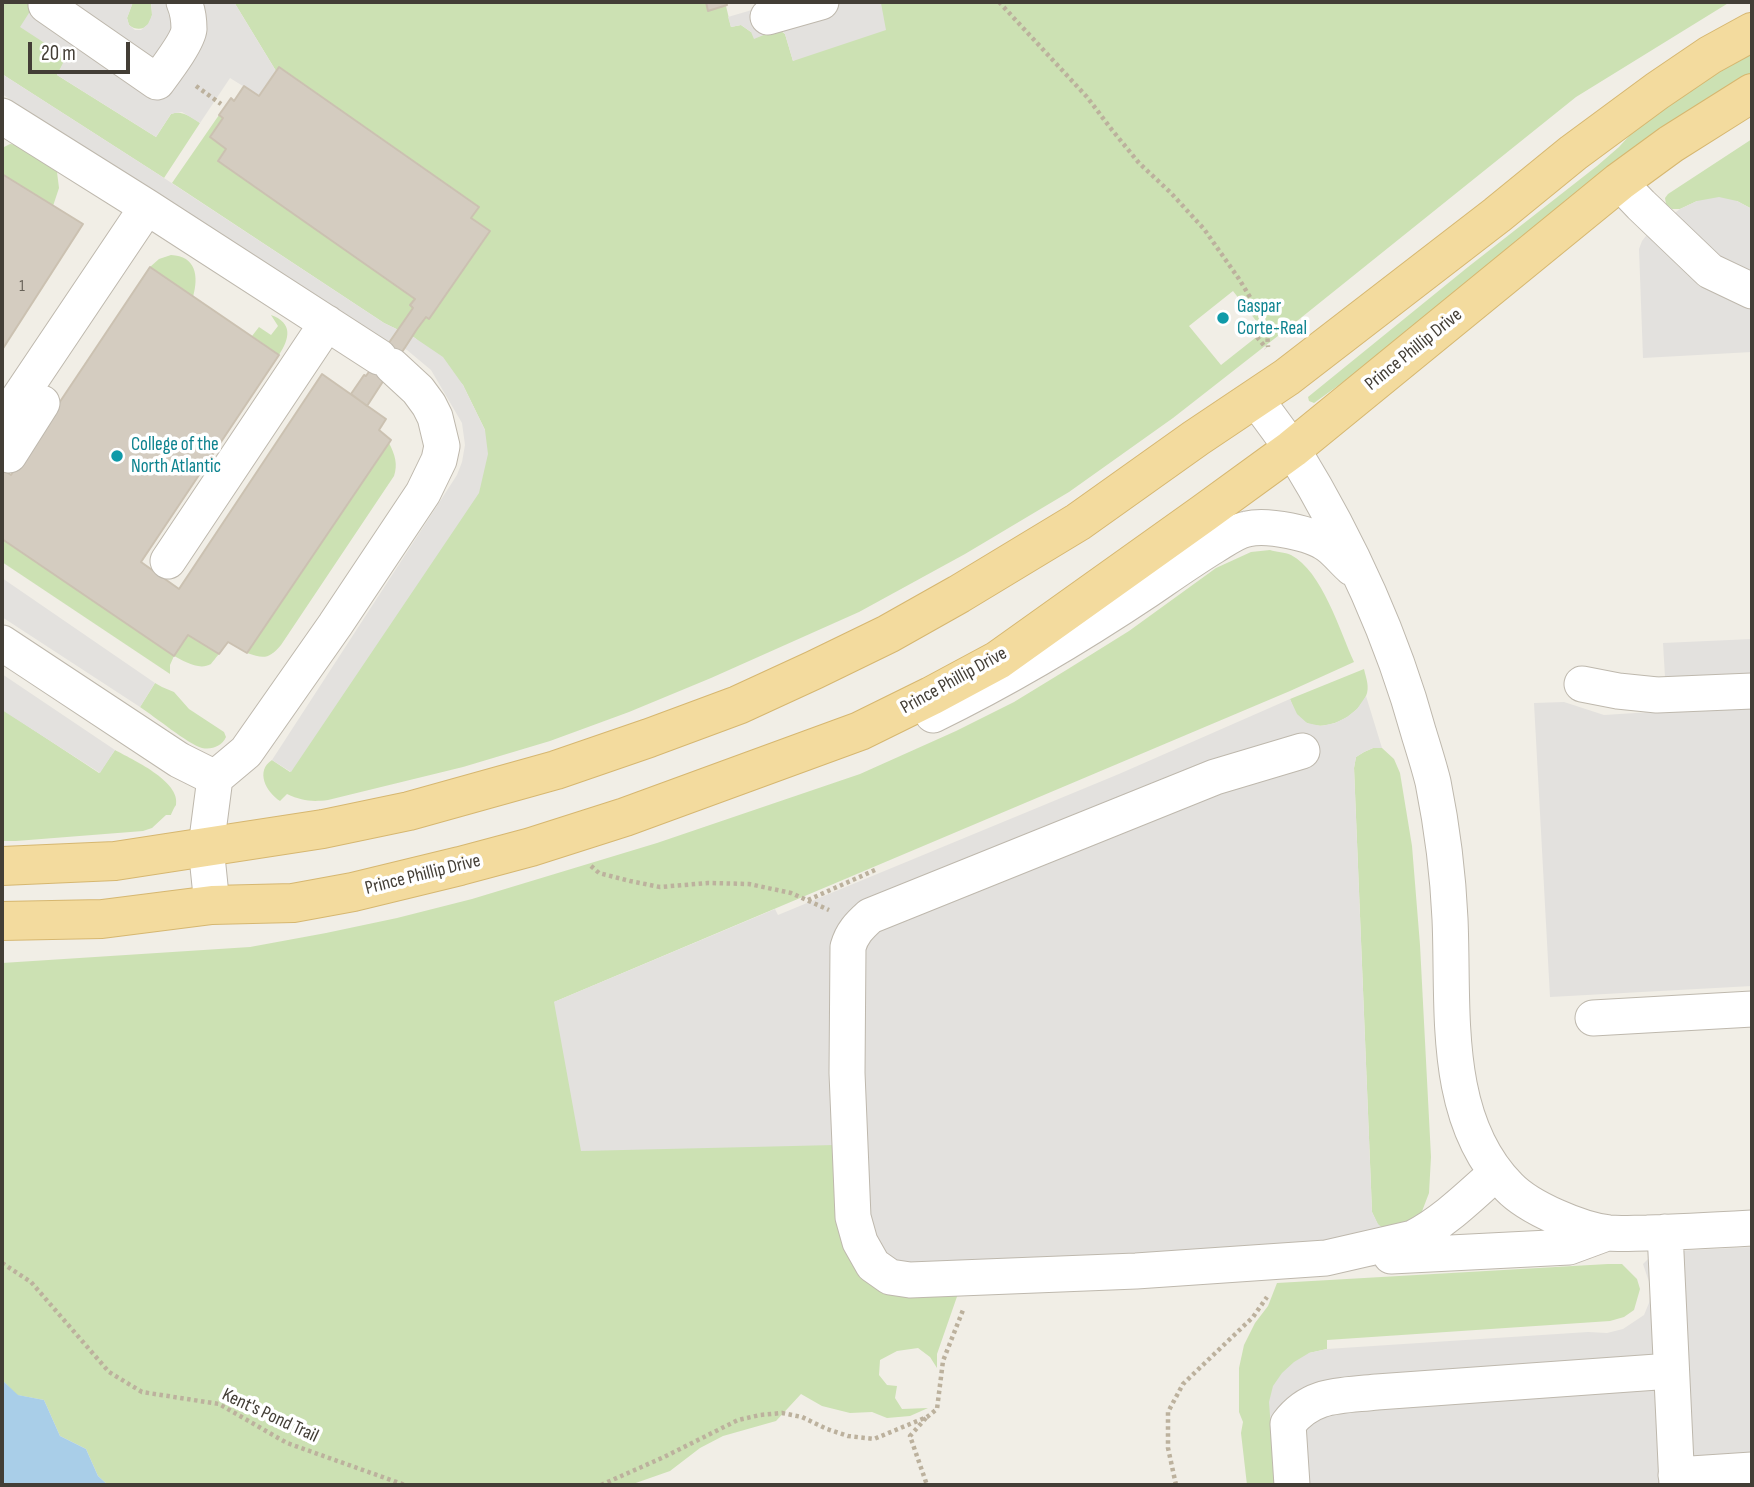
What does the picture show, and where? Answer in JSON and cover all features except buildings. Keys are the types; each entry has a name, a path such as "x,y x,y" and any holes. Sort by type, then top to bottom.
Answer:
{"main road":[{"path":"2,866 115,861 323,829 409,811 556,770 649,738 738,705 814,670 888,634 1078,522 1314,356 1573,153 1657,91 1710,55 1752,32"},
{"name":"Prince Phillip Drive","path":"2,921 102,919 212,905 293,903 353,892 531,847 625,817 860,731 998,660 1292,449 1619,182 1671,144 1752,93"}],"lane":[{"path":"46,5 157,82 189,32 184,2"},
{"path":"768,17 821,2"},
{"path":"2,116 386,362 418,390 435,416 442,446 439,460 423,493 246,752 215,778 206,847 212,905"},
{"path":"1619,182 1710,271 1752,291"},
{"path":"5,439 18,380 147,207"},
{"path":"168,561 327,323"},
{"path":"1255,398 1292,449 1322,500 1362,578 1387,635 1406,690 1432,781 1446,870 1453,1032 1460,1091 1467,1118 1496,1173 1511,1190 1552,1215 1607,1233 1752,1228"},
{"path":"860,731 901,731 988,687 1076,636 1215,545 1247,529 1272,528 1299,533 1328,544 1362,578"},
{"path":"2,643 178,760 215,778"},
{"path":"1582,684 1657,695 1752,691"},
{"path":"1303,751 1204,781 870,916 860,925 852,935 848,947 847,1073 853,1217 860,1242 873,1265 890,1277 910,1280 1150,1270 1325,1258 1413,1238 1425,1232 1496,1173"},
{"path":"1593,1018 1752,1009"},
{"path":"1665,1232 1676,1480 1752,1470"},
{"path":"1357,1250 1373,1257 1569,1247 1607,1233"},
{"path":"1292,1485 1288,1424 1297,1413 1315,1401 1377,1392 1671,1371"}],"path":[{"path":"999,2 1080,89 1139,163 1204,229 1256,307 1267,330 1268,351 1257,337"},
{"path":"589,864 599,873 660,887 708,883 749,884 791,893 860,925"},
{"path":"807,900 875,870"},
{"path":"1176,1485 1168,1448 1168,1412 1184,1384 1253,1317 1276,1279 1277,1261"},
{"name":"Kent's Pond Trail","path":"2,1263 31,1282 110,1372 142,1392 219,1404 287,1443 392,1483 405,1485"},
{"path":"928,1485 910,1436 937,1409 943,1361 977,1277"},
{"path":"601,1485 738,1420 760,1415 782,1413 802,1417 848,1437 874,1439 927,1417"}],"green space":[{"path":"2,2 36,2 67,57 57,75 156,137 171,114 190,116 200,123 164,178 2,74"},
{"path":"133,2 151,2 151,19 140,29 129,25 127,18"},
{"path":"234,2 706,2 709,10 726,6 731,27 741,25 751,32 773,30 785,34 793,61 883,2 1730,2 1576,97 1173,418 1069,492 965,554 859,612 629,712 550,741 463,767 317,801 302,800 287,794 280,801 267,787 264,770 272,760 290,772 485,430 463,385 415,338 384,323 172,183 219,115 223,118 226,149 218,161 415,299 410,305 429,318 489,231 471,218 479,207 279,67 276,71","holes":["1233,291 1264,331 1221,365 1189,326"]},
{"path":"1752,53 1752,87 1314,403 1309,401 1308,397 1597,166 1638,126 1702,80"},
{"path":"1752,139 1752,209 1737,201 1697,201 1680,209 1672,209 1666,204 1665,198 1668,194"},
{"path":"10,144 19,145 57,172 59,188 53,206 2,174 2,148"},
{"path":"171,255 186,259 194,268 196,282 193,297 150,267 159,259"},
{"path":"271,315 283,322 287,332 279,355 252,336 259,327 271,335 278,326"},
{"path":"389,443 395,460 394,476 281,645 266,656 247,653"},
{"path":"2,539 174,655 188,635 219,654 206,666 192,664 174,656 170,674 2,562"},
{"path":"1270,550 1291,555 1312,574 1329,603 1354,662 554,1002 835,1145 960,1288 937,1354 937,1368 930,1357 918,1348 897,1351 880,1360 879,1375 887,1385 897,1386 895,1398 902,1409 928,1408 910,1416 887,1418 872,1412 850,1413 822,1406 801,1394 776,1421 723,1436 700,1448 670,1471 630,1485 108,1485 98,1476 86,1449 60,1436 44,1400 17,1395 2,1380 2,963 250,947 397,918 472,899 657,843 860,774 956,731 1014,702 1129,631 1216,568 1251,552"},
{"path":"1364,669 1368,686 1366,696 1361,705 1345,719 1314,725 1297,715 1290,699"},
{"path":"155,683 174,692 189,709 224,732 226,737 222,743 216,747 202,748 180,736 140,707"},
{"path":"2,709 99,773 115,750 143,765 171,788 176,805 171,815 166,815 152,828 143,831 2,841"},
{"path":"1373,748 1382,748 1394,759 1400,773 1412,846 1431,1157 1429,1193 1421,1214 1411,1225 1386,1231 1378,1225 1372,1212 1354,768 1356,757"},
{"path":"1622,1264 1637,1279 1640,1289 1634,1310 1624,1317 1610,1321 1327,1340 1327,1349 1309,1353 1275,1485 1247,1485 1241,1433 1243,1422 1239,1412 1239,1368 1244,1345 1255,1323 1268,1306 1277,1283"}],"shaded area":[{"path":"36,2 133,2 127,18 129,25 135,30 141,30 152,15 151,2 234,2 276,71 259,96 230,78 200,123 182,112 171,114 156,137 57,75 66,57 20,27"},
{"path":"779,2 883,2 886,30 793,61 782,31 776,30 754,39 751,32 741,25 731,27 728,17"},
{"path":"2,74 384,323 415,338 443,357 463,385 485,430 488,454 479,493 291,772 272,760 457,475 465,445 462,423 431,370 407,350 376,338 2,94"},
{"path":"1719,197 1737,201 1752,209 1752,352 1643,358 1639,249 1642,241 1649,232 1680,209 1697,201"},
{"path":"2,578 155,683 140,707 2,617"},
{"path":"1752,639 1752,986 1550,997 1534,703 1564,702 1604,715 1667,711 1663,643"},
{"path":"2,674 115,750 100,773 2,710"},
{"path":"1366,696 1382,748 1373,748 1356,757 1354,768 1372,1212 1378,1224 1386,1231 1389,1266 898,1288 835,1145 581,1151 554,1002 775,909 778,915 1119,774 1290,699 1297,714 1307,723 1321,726 1347,717"},
{"path":"1752,1247 1752,1485 1275,1485 1269,1402 1273,1386 1294,1362 1309,1353 1327,1349 1607,1333 1623,1329 1644,1315 1651,1288 1643,1264 1655,1252"}],"water":[{"path":"2,1380 18,1395 44,1400 60,1436 86,1449 98,1476 108,1485 2,1485"}],"place":[{"name":"Gaspar Corte-Real","path":"1223,318"},
{"name":"College of the North Atlantic","path":"117,456"}]}
